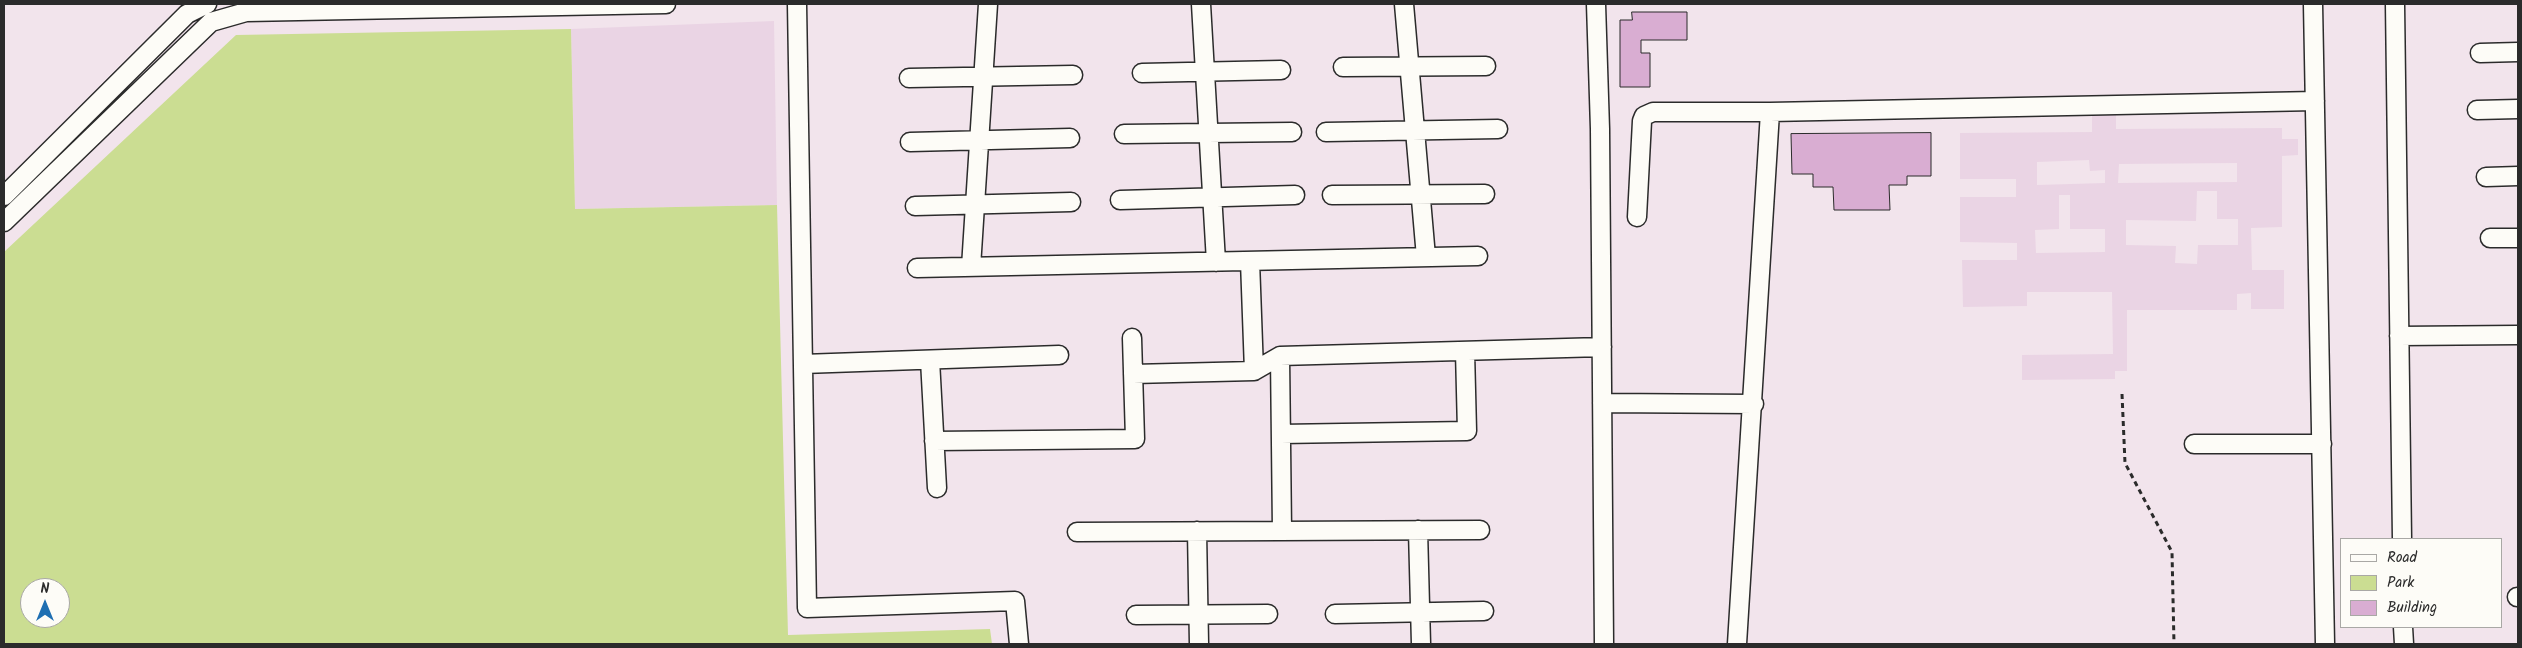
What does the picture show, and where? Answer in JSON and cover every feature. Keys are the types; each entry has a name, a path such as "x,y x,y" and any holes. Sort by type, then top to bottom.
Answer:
{"street":[{"path":"4,196 187,14 207,4"},
{"path":"211,4 211,22"},
{"path":"4,222 211,22 246,12 666,4"},
{"path":"797,4 807,608 1015,602 1019,644"},
{"path":"971,267 988,4"},
{"path":"1201,4 1216,262"},
{"path":"1404,4 1426,257"},
{"path":"1596,4 1602,347 1604,644"},
{"path":"2314,4 2325,644"},
{"path":"2395,4 2402,538"},
{"path":"2480,53 2518,52"},
{"path":"1343,67 1486,66"},
{"path":"1142,73 1281,70"},
{"path":"909,78 1073,74"},
{"path":"1637,218 1642,121 1644,116 1653,112 1770,112 2315,101"},
{"path":"2477,110 2518,109"},
{"path":"1737,644 1754,404 1770,112"},
{"path":"1326,132 1498,129"},
{"path":"1124,134 1292,132"},
{"path":"910,142 1070,138"},
{"path":"2486,177 2518,176"},
{"path":"1332,195 1485,194"},
{"path":"1120,200 1295,195"},
{"path":"915,206 1071,202"},
{"path":"2490,238 2518,238"},
{"path":"917,268 1478,256"},
{"path":"1250,261 1254,371"},
{"path":"2399,336 2518,334"},
{"path":"934,442 1135,439 1132,338"},
{"path":"1133,374 1254,371 1280,356 1602,347"},
{"path":"1281,434 1466,432 1465,351"},
{"path":"803,364 1059,355"},
{"path":"1280,356 1282,531"},
{"path":"930,360 937,488"},
{"path":"1602,403 1754,404"},
{"path":"2194,444 2322,444"},
{"path":"1418,530 1421,644"},
{"path":"1077,532 1480,530"},
{"path":"1197,532 1199,644"},
{"path":"1335,614 1484,611"},
{"path":"1136,615 1268,614"},
{"path":"2403,628 2404,644"}],"path":[{"path":"2122,394 2125,463 2172,552 2174,644"}],"shaded area":[{"path":"774,21 777,205 575,209 571,29"},
{"path":"2116,111 2116,129 2282,128 2282,139 2298,139 2298,155 2282,156 2282,227 2251,228 2252,270 2284,270 2284,309 2251,309 2251,293 2237,294 2237,310 2127,310 2127,371 2115,371 2115,379 2022,380 2022,355 2113,354 2112,292 2027,292 2027,306 1963,307 1962,260 2017,260 2017,243 1960,242 1960,197 2016,197 2016,179 1960,179 1960,133 2092,132 2092,112","holes":["2089,160 2090,171 2105,170 2105,183 2037,185 2037,162","2237,163 2237,182 2118,183 2119,164","2197,191 2217,191 2217,219 2238,219 2238,245 2198,245 2197,264 2175,263 2176,246 2126,245 2126,220 2196,221","2059,195 2070,195 2070,229 2105,229 2105,252 2036,253 2035,230 2059,229"]}],"green space":[{"path":"571,29 575,209 777,205 788,635 990,629 992,644 4,644 4,252 236,35"}],"building":[{"path":"1632,12 1687,12 1687,40 1641,40 1641,53 1650,53 1650,87 1620,87 1620,20 1632,20"},
{"path":"1931,133 1931,176 1907,176 1907,185 1889,185 1890,210 1834,210 1833,187 1813,187 1813,174 1792,174 1791,134"}]}
